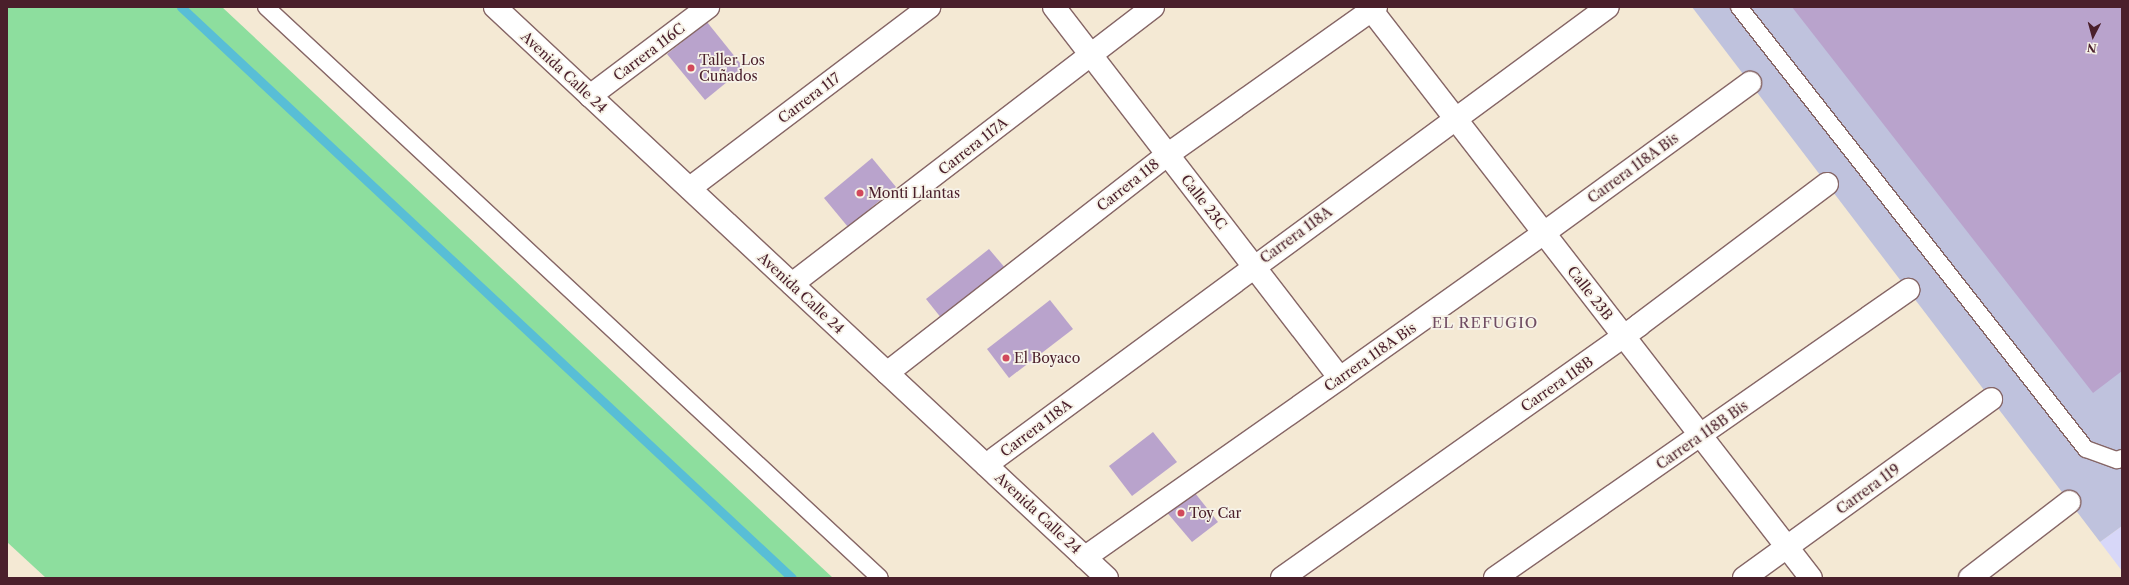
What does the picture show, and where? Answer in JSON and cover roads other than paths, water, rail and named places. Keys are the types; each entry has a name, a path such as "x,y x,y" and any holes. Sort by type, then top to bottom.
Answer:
{"street":[{"name":"Avenida Calle 24","path":"495,7 1107,578"},
{"name":"Carrera 116C","path":"590,96 708,7"},
{"name":"Carrera 117","path":"690,188 929,7"},
{"name":"Calle 23C","path":"1054,7 1340,378"},
{"name":"Carrera 117A","path":"792,284 1153,7"},
{"name":"Carrera 118A","path":"986,465 1253,266 1608,7"},
{"name":"Calle 23B","path":"1372,8 1811,578"},
{"name":"Carrera 118","path":"887,373 1167,155 1372,8"},
{"name":"Carrera 118A Bis","path":"1085,557 1544,233 1750,83"},
{"name":"Carrera 118B","path":"1282,578 1624,336 1827,184"},
{"name":"Carrera 118B Bis","path":"1495,578 1702,436 1908,290"},
{"name":"Carrera 119","path":"1744,578 1991,399"},
{"path":"1970,578 2069,502"}],"lane":[{"path":"266,7 880,578"},
{"path":"1739,7 2086,449 2117,460 2122,458"}],"waterway":[{"path":"181,7 792,578"}],"place":[{"name":"Taller Los Cuñados","path":"691,68"},
{"name":"Monti Llantas","path":"860,193"},
{"name":"El Boyaco","path":"1006,358"},
{"name":"Toy Car","path":"1181,513"}],"district":[{"name":"EL REFUGIO","path":"1485,323"}]}
